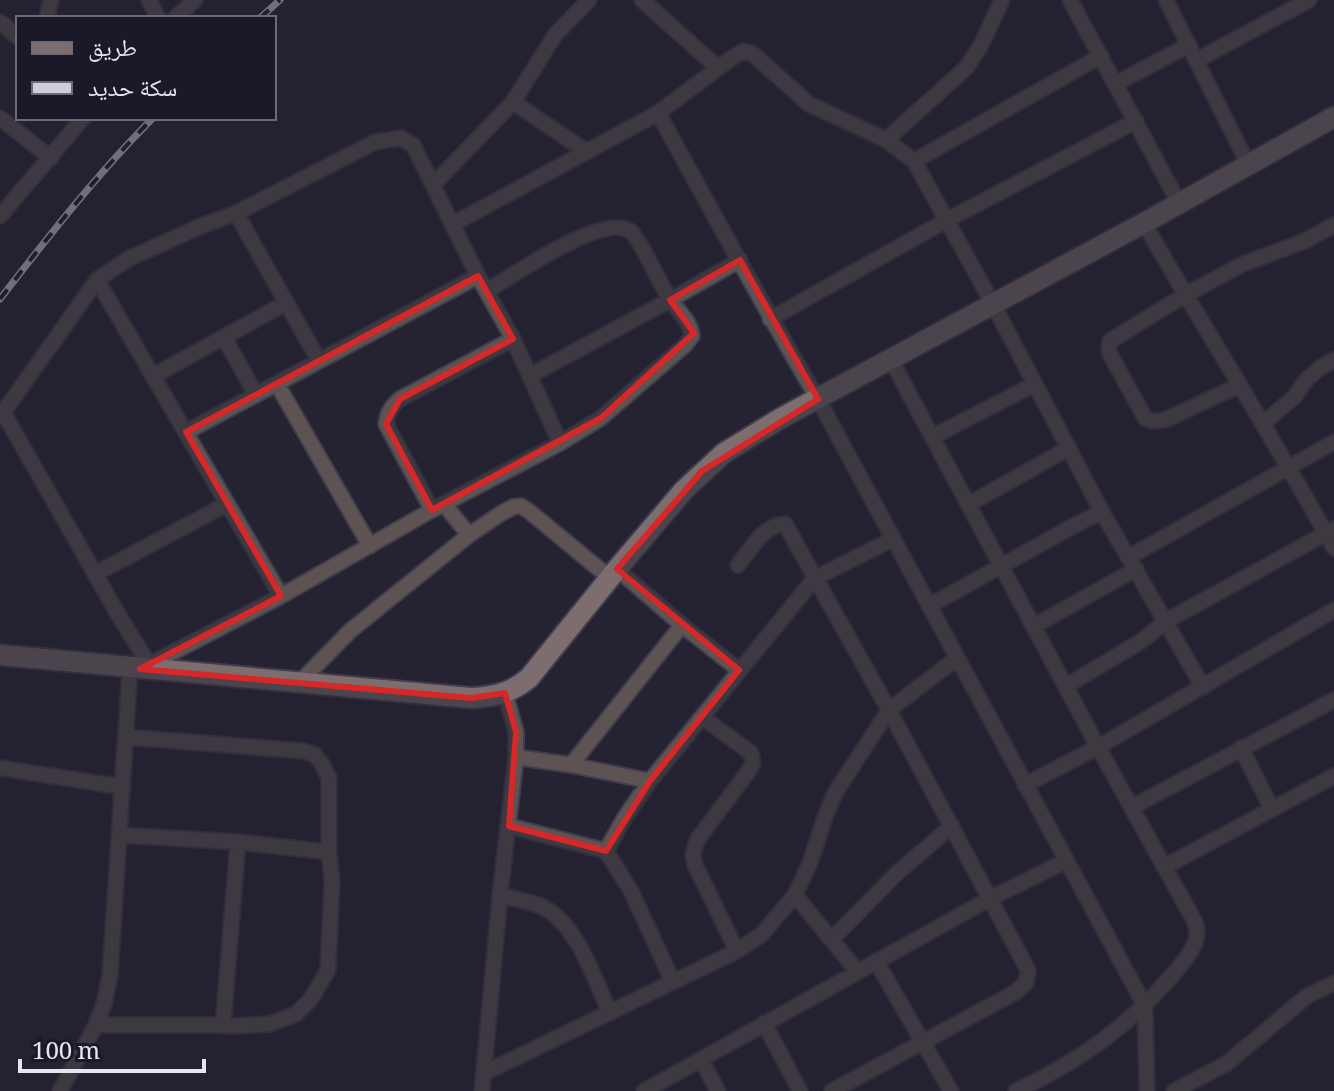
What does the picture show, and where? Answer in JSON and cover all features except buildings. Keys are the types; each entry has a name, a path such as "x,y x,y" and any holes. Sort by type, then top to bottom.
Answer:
{"main road":[{"path":"0,655 471,698 505,693 529,678 684,490 724,453 753,434 1334,117"}],"street":[{"path":"177,16 195,0"},
{"path":"433,185 513,102 555,35 589,0"},
{"path":"642,0 718,68"},
{"path":"886,140 967,67 1002,0"},
{"path":"1070,0 1179,203"},
{"path":"1166,0 1248,164"},
{"path":"1197,60 1309,0"},
{"path":"0,22 16,35"},
{"path":"1115,84 1189,45"},
{"path":"453,224 658,113 733,57 744,51 753,54 809,104 886,140 914,161 1102,512 1203,687"},
{"path":"914,161 1101,56"},
{"path":"513,102 587,152"},
{"path":"658,113 770,319 818,399 1145,1006 1147,1091"},
{"path":"0,118 51,158"},
{"path":"0,216 81,120"},
{"path":"770,319 947,220 1136,121"},
{"path":"60,1091 96,1025 110,975 126,737 140,667 95,574 2,415 97,280 128,259 236,213 375,142 401,138 413,145 531,375 560,443"},
{"path":"236,213 319,361"},
{"path":"1144,223 1288,467 1330,531 1334,548"},
{"path":"1240,385 1165,420 1153,421 1145,418 1110,354 1110,341 1243,264 1305,241 1334,225"},
{"path":"140,667 281,596 438,507 560,443 601,418 692,336 691,329 670,300 635,237 630,231 618,227 595,230 580,237 487,291"},
{"path":"531,375 740,260"},
{"path":"186,432 478,276"},
{"path":"97,280 281,596"},
{"path":"153,376 286,303"},
{"path":"224,337 256,395"},
{"path":"469,535 438,507 386,424 388,412 400,399 513,339"},
{"path":"891,360 1195,922 1197,937 1185,960 1145,1006 1087,1053 1016,1091"},
{"path":"1263,424 1294,397 1307,379 1334,360"},
{"path":"277,384 370,546"},
{"path":"932,437 1035,384"},
{"path":"1034,626 1288,467 1334,442"},
{"path":"969,504 1069,448"},
{"path":"95,574 227,504"},
{"path":"299,683 350,631 469,535 500,514 521,506 739,670"},
{"path":"929,606 1102,512"},
{"path":"738,565 769,528 785,524 1028,970 1026,983 1016,992 832,1091"},
{"path":"1066,686 1140,642 1166,621 1330,531"},
{"path":"606,851 650,781 815,578 893,539"},
{"path":"1025,785 1098,747 1334,610"},
{"path":"571,765 682,625"},
{"path":"484,1073 737,951 762,934 795,895 835,793 889,710 957,658"},
{"path":"482,1091 516,757 516,732 505,693"},
{"path":"1132,807 1334,700"},
{"path":"702,717 751,753 753,763 697,840 693,854 695,865 737,951"},
{"path":"96,1025 270,1024 296,1014 311,999 328,970 332,881 329,778 314,754 126,737"},
{"path":"1241,748 1272,809"},
{"path":"516,757 650,781"},
{"path":"0,768 123,787"},
{"path":"1164,867 1334,776"},
{"path":"509,826 606,851 631,891 673,982"},
{"path":"832,939 897,873 952,826"},
{"path":"119,835 238,842 329,852"},
{"path":"223,1025 238,842"},
{"path":"644,1091 857,971 1066,861"},
{"path":"500,895 542,907 563,923 582,952 610,1013"},
{"path":"795,895 857,971"},
{"path":"876,961 951,1091"},
{"path":"1174,1091 1226,1064 1307,996 1334,983"},
{"path":"764,1023 800,1091"},
{"path":"701,1060 718,1091"}],"highlighted area":[{"path":"740,260 818,399 702,471 617,569 739,670 650,781 606,851 509,826 516,732 505,693 471,698 140,669 281,596 186,432 478,276 513,339 400,399 386,424 432,510 601,418 694,333 670,300"}],"railway":[{"path":"262,16 280,0"},
{"path":"0,299 55,229 151,120"}]}
